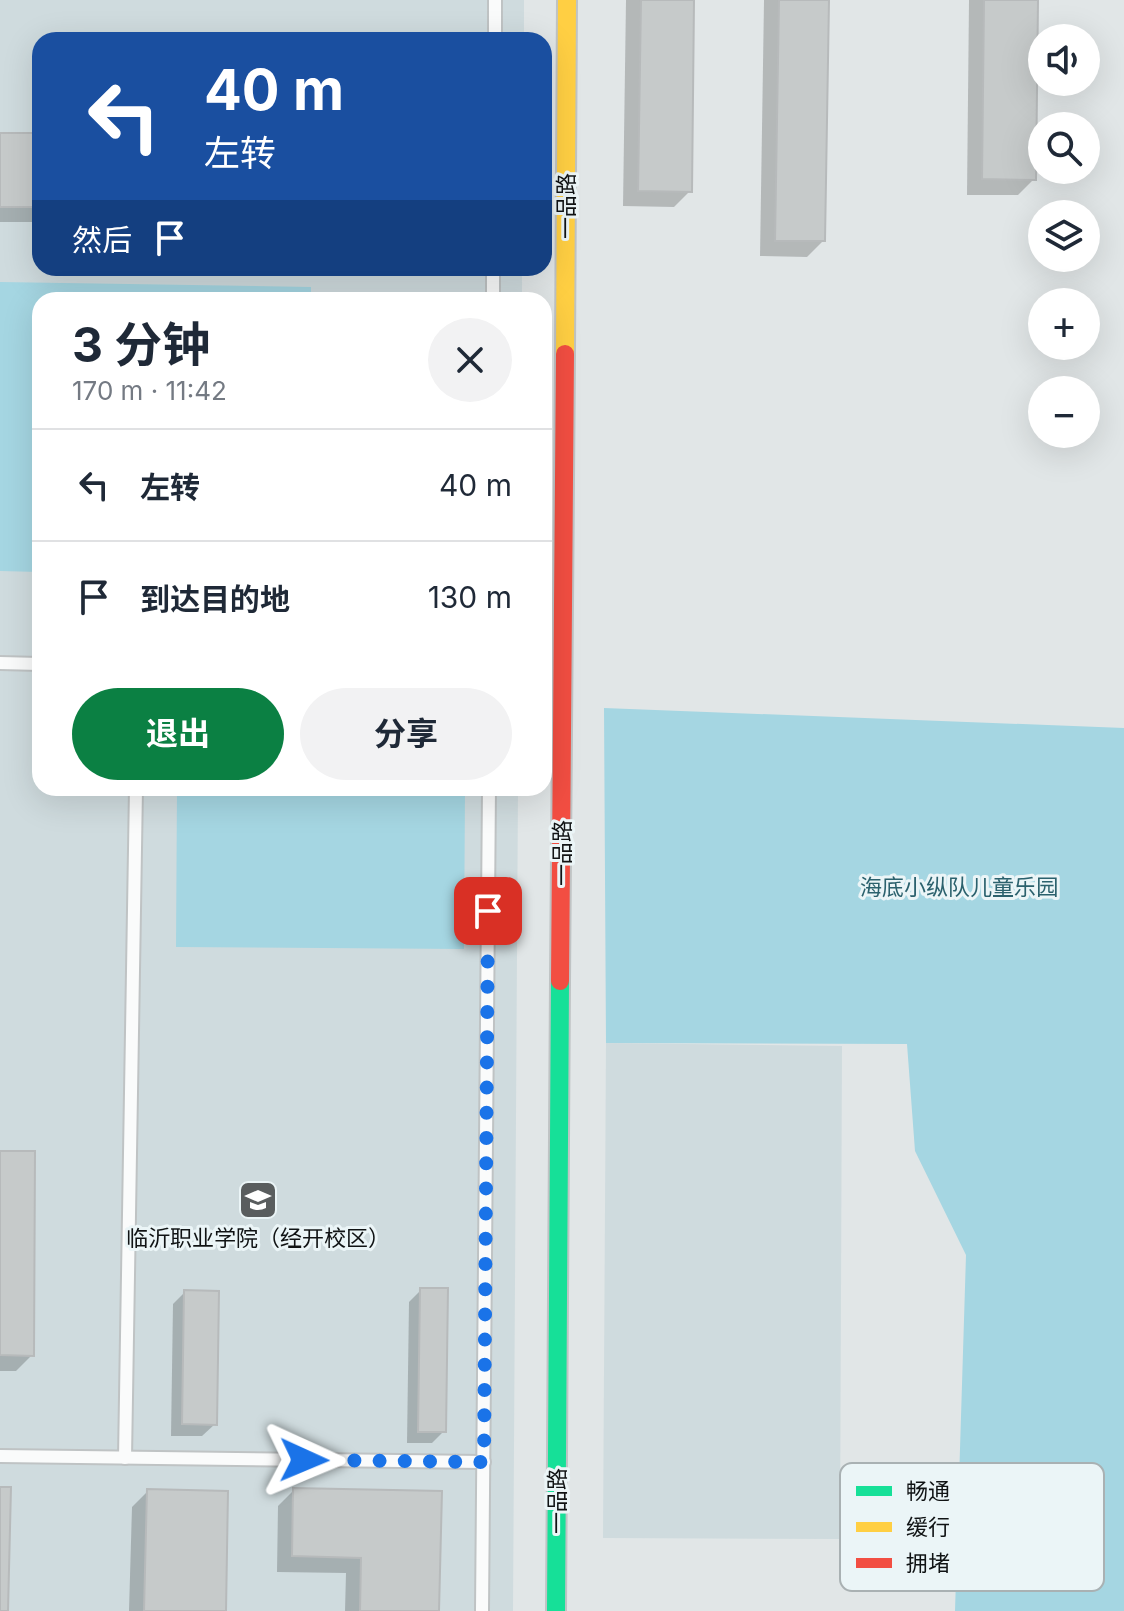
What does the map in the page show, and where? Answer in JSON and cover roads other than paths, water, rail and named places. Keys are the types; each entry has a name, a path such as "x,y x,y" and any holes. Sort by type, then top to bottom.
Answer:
{"street":[{"name":"一品路","path":"556,1611 567,0"}],"lane":[{"path":"495,0 495,32"},
{"path":"0,663 32,664"},
{"path":"125,1458 136,796"},
{"path":"482,1611 489,796"},
{"path":"0,1456 484,1462"}],"place":[{"name":"临沂职业学院（经开校区）","path":"258,1200"}],"park label":[{"name":"海底小纵队儿童乐园","path":"959,887"}]}
